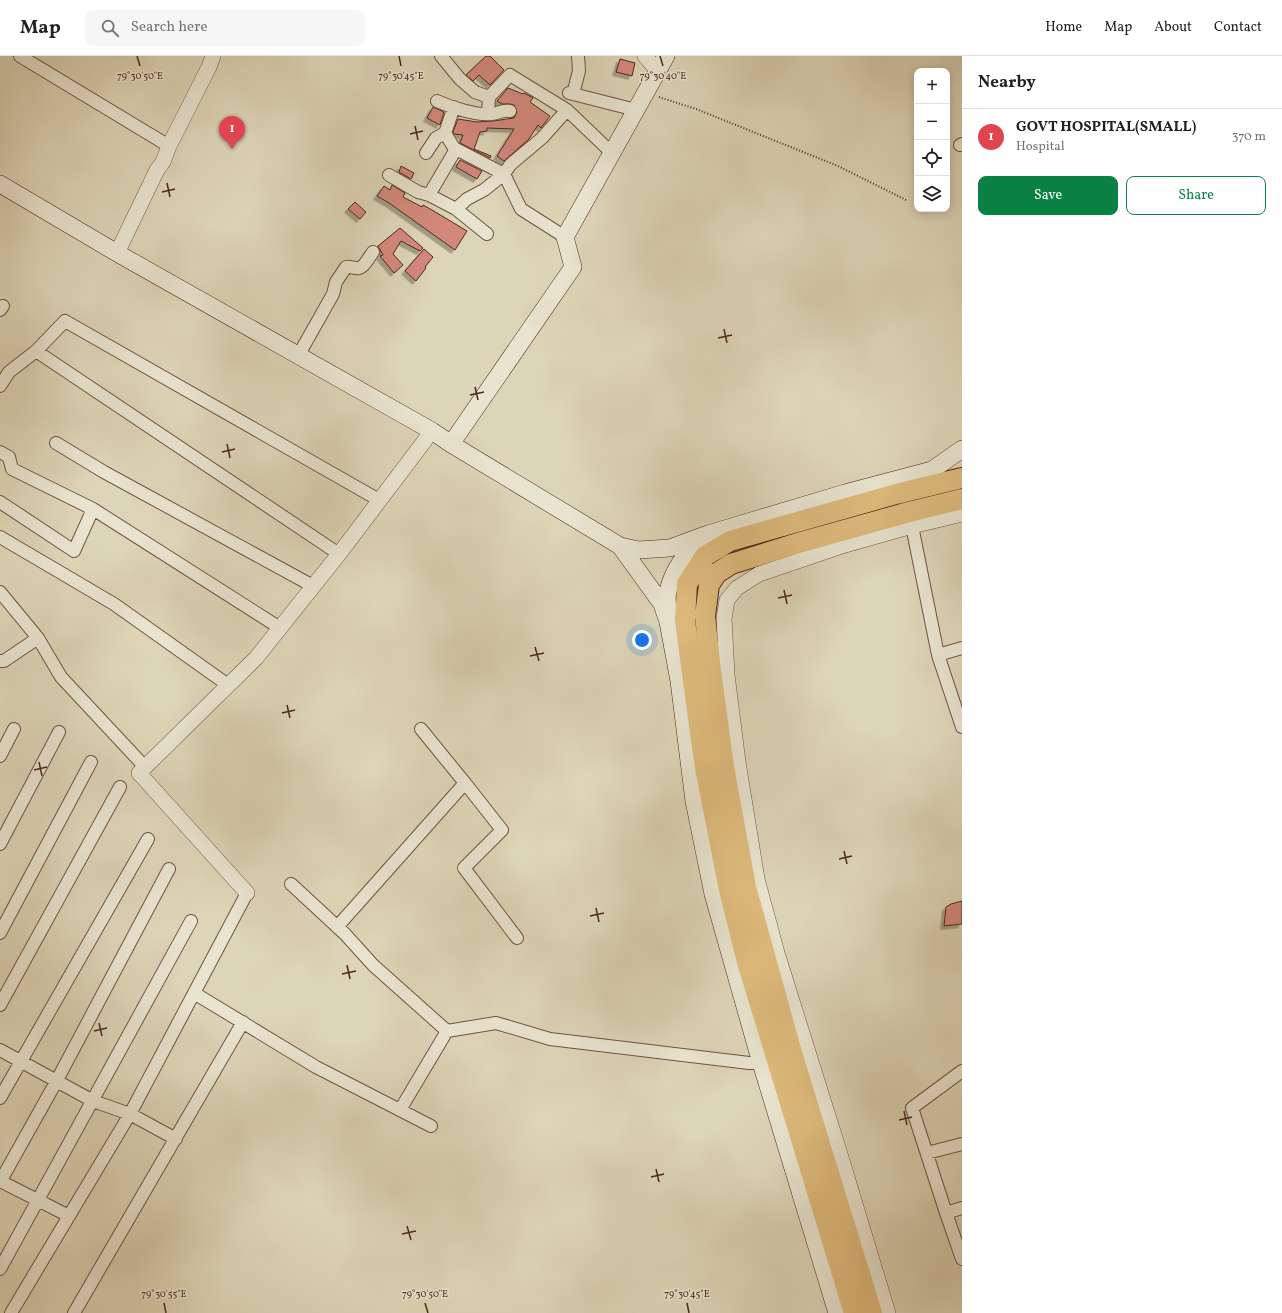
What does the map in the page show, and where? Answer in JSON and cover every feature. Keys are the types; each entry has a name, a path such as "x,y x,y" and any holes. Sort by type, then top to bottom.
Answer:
{"highway":[{"path":"854,1313 747,962 728,890 706,774 700,733 685,621 687,584 705,556 730,541 896,494 962,478"},
{"path":"872,1313 792,1053 746,887 724,767 705,616 709,585 717,573 731,564 801,551 909,512 962,499"},
{"path":"710,663 727,675"}],"main road":[{"path":"451,444 573,267 565,237 662,63"},
{"path":"0,184 117,253 432,432 620,546 639,550 670,548 708,534 845,493 932,470 962,449"},
{"path":"668,622 668,592 678,565 690,549 708,534"},
{"path":"620,546 662,604 668,622 679,681 694,801 713,894 761,1063 838,1313"}],"street":[{"path":"20,56 169,146"},
{"path":"117,253 157,170 163,162 169,146 209,67 213,56"},
{"path":"441,56 460,79 475,92 489,97"},
{"path":"578,56 579,71 571,93 636,110"},
{"path":"645,56 662,63"},
{"path":"488,114 489,97 510,76 567,110 612,152"},
{"path":"437,101 478,114 492,114 503,110 510,111"},
{"path":"426,153 436,138 445,133 454,107"},
{"path":"456,209 467,199 484,190 504,174 510,165 542,138 567,110"},
{"path":"445,133 454,148 504,174 521,209 565,237"},
{"path":"429,195 456,149"},
{"path":"389,175 418,192 429,195 456,209 486,234"},
{"path":"298,356 333,294 336,282 346,267 361,267 373,252"},
{"path":"0,386 9,372 36,351 65,321 380,500"},
{"path":"36,351 340,554"},
{"path":"11,1313 130,1114 247,893 139,773 256,658 340,554 432,432"},
{"path":"56,443 104,472 313,586"},
{"path":"0,452 9,457 12,469 93,510 280,628"},
{"path":"0,502 74,551 93,510"},
{"path":"888,1313 777,953 758,879 738,762 727,675 724,619 727,600 737,588 801,551 845,545 912,526 962,514"},
{"path":"912,526 938,655 962,727"},
{"path":"0,536 114,604 228,685"},
{"path":"0,592 38,638 61,677 145,767"},
{"path":"0,661 4,661 38,638"},
{"path":"938,655 962,648"},
{"path":"0,756 14,729"},
{"path":"421,729 466,783 502,830 464,868 517,938"},
{"path":"0,844 59,732"},
{"path":"0,933 91,762"},
{"path":"337,927 466,783"},
{"path":"0,1005 120,787"},
{"path":"0,1098 148,839"},
{"path":"69,1216 0,1181 56,1082 170,869"},
{"path":"291,884 337,927 373,965 447,1031"},
{"path":"0,1269 191,920"},
{"path":"194,993 316,1067 431,1126"},
{"path":"74,1313 243,1022"},
{"path":"400,1110 447,1031 496,1023 550,1039 749,1063 761,1063"},
{"path":"0,1050 93,1101 130,1114 176,1139"},
{"path":"962,1071 912,1108 962,1259"},
{"path":"927,1154 962,1144"},
{"path":"946,1213 962,1208"}],"path":[{"path":"647,92 696,108 838,166 906,200"}],"building":[{"path":"486,56 490,56 504,70 490,85 479,75 473,81 466,75"},
{"path":"620,59 635,63 632,76 616,72"},
{"path":"508,88 523,94 524,93 533,98 530,102 550,116 541,128 538,125 529,139 504,161 497,156 514,129 487,128 487,131 480,132 474,149 491,156 490,158 460,143 463,135 454,134 453,132 458,119 477,122 514,118 517,112 514,105 502,104 497,101"},
{"path":"433,107 444,112 440,125 427,118"},
{"path":"460,160 482,171 477,179 456,167"},
{"path":"401,166 414,173 411,179 399,172"},
{"path":"392,185 405,193 403,197 422,207 423,205 467,231 455,250 377,196 384,186 390,190"},
{"path":"355,202 366,212 360,219 348,209"},
{"path":"400,228 423,248 420,251 401,241 393,254 403,265 394,273 380,256 383,255 378,246"},
{"path":"424,249 433,257 416,281 405,271"},
{"path":"962,901 962,924 944,926 946,907"}],"place":[{"name":"GOVT HOSPITAL(SMALL)","path":"232,149"}]}
